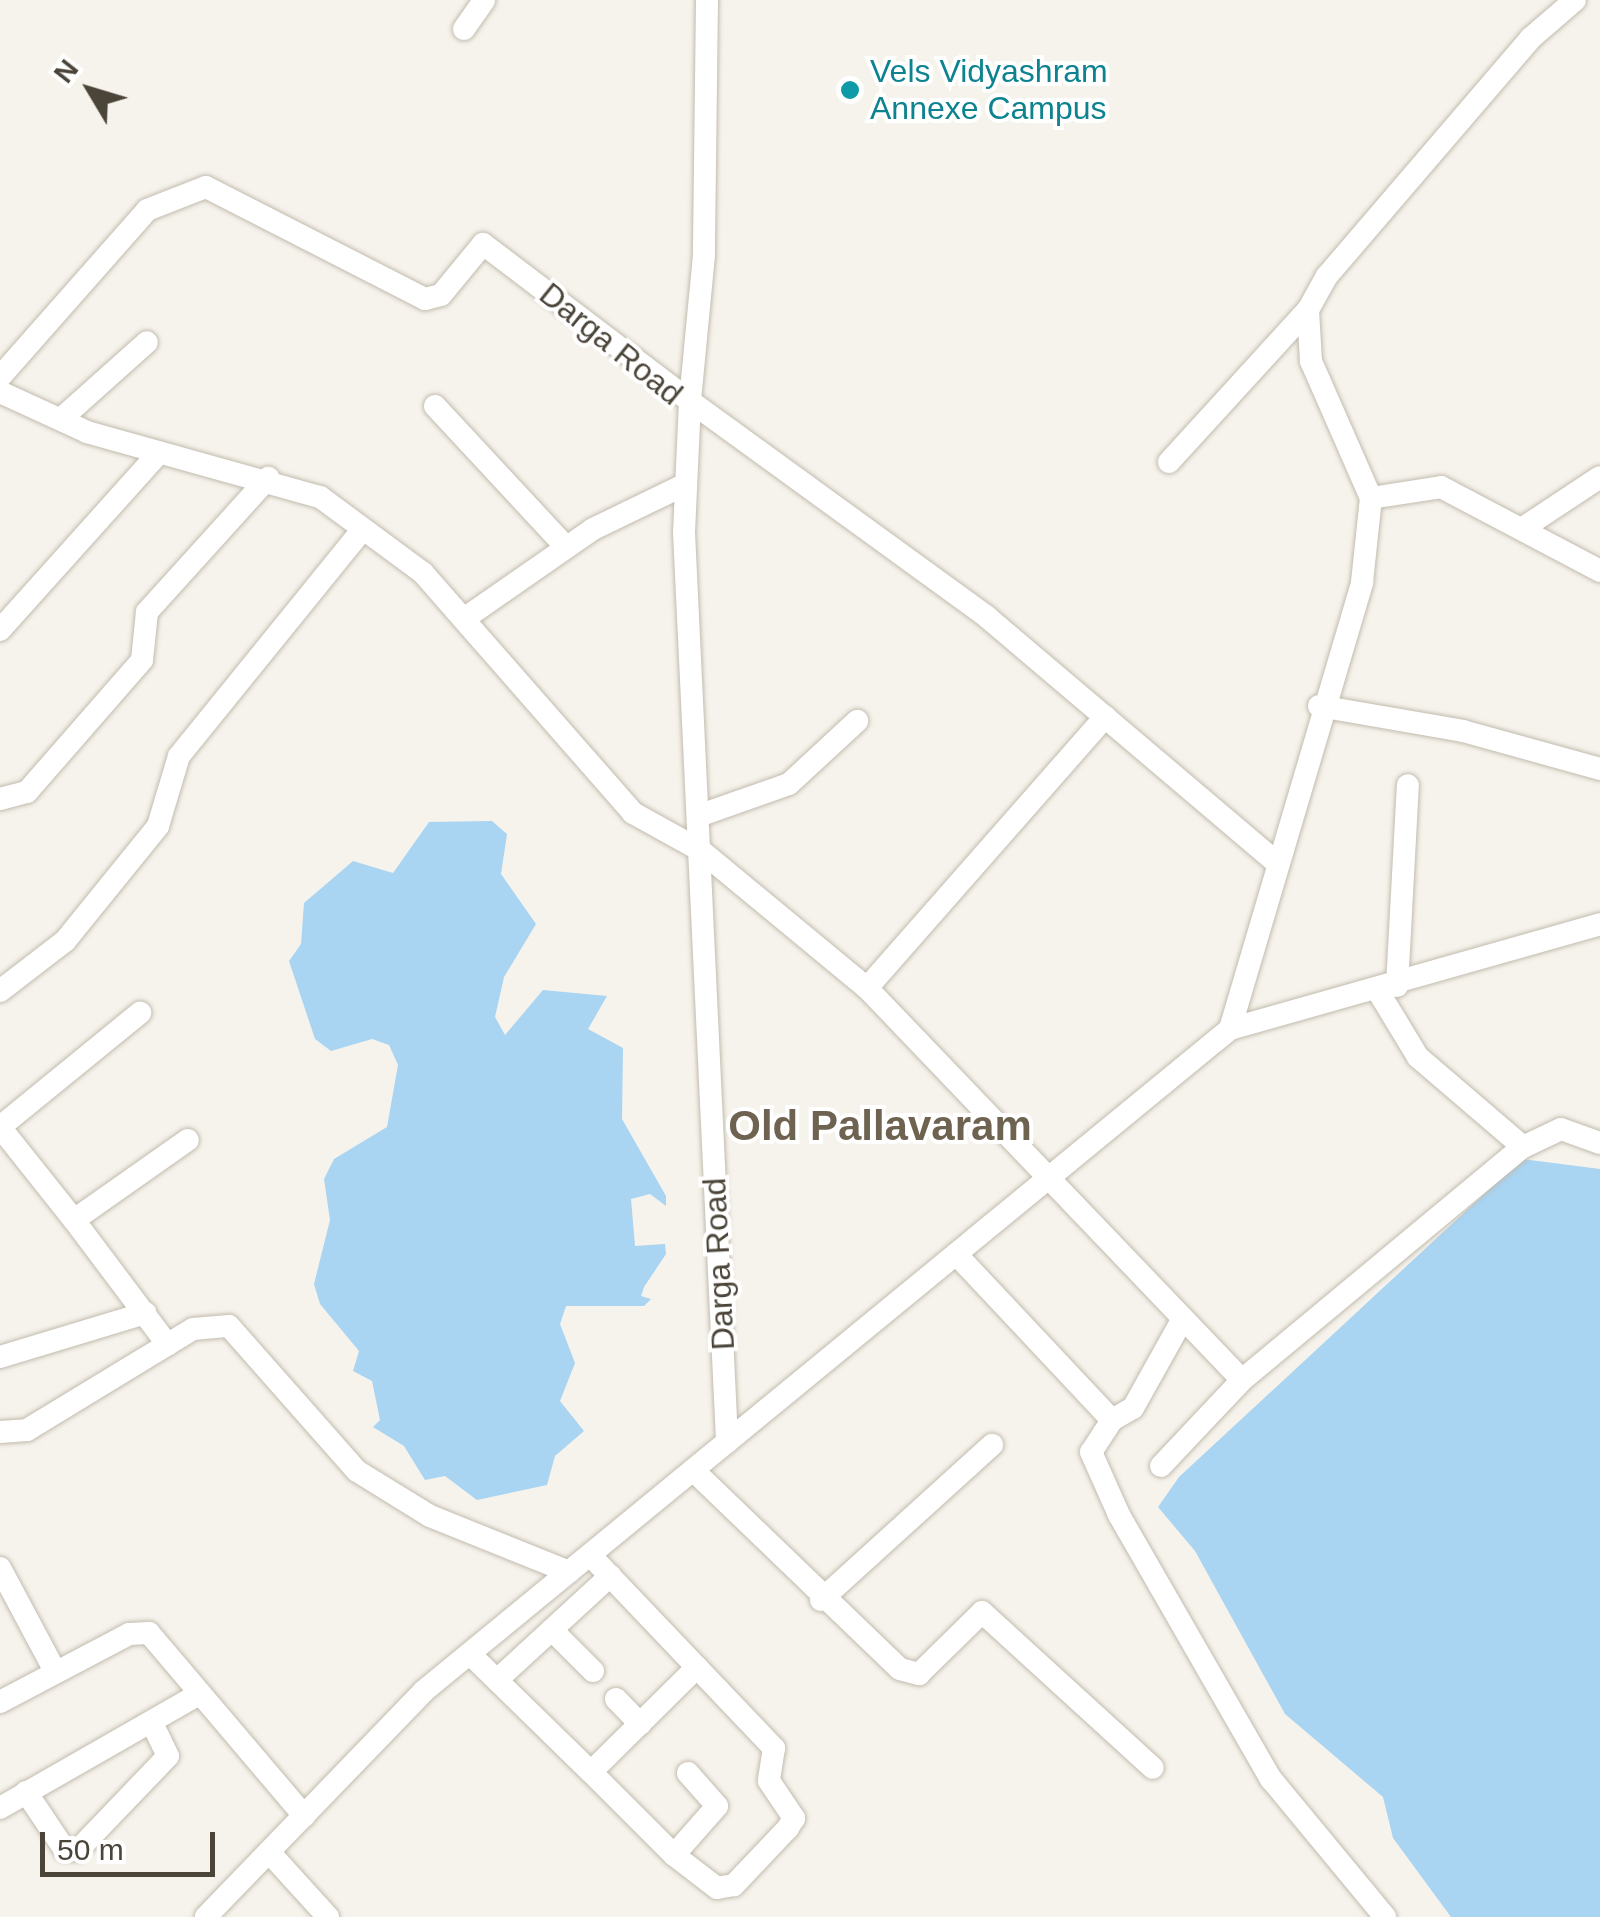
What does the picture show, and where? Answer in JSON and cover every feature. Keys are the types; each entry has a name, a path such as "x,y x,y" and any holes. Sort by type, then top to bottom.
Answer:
{"street":[{"path":"464,29 484,0"},
{"path":"707,0 704,256 690,401 987,617 1276,862"},
{"path":"1170,462 1308,310 1505,68 1575,0"},
{"name":"Darga Road","path":"0,377 147,210 189,187 218,191 425,299 441,296 483,244 690,401 684,486 727,1442"},
{"path":"1230,1029 1319,706 1362,582 1371,498 1311,361 1308,310"},
{"path":"61,419 146,342"},
{"path":"0,392 61,419 159,453 268,478 320,497 362,530 468,616 632,812 700,850 867,988 1180,1324 1242,1380"},
{"path":"435,406 565,546"},
{"path":"0,630 159,453"},
{"path":"1523,528 1600,477"},
{"path":"0,799 27,792 142,660 147,612 268,478"},
{"path":"468,616 565,546 684,486"},
{"path":"1371,498 1440,487 1600,571"},
{"path":"0,991 65,942 158,826 179,756 362,530"},
{"path":"1319,706 1464,731 1600,769"},
{"path":"867,988 1105,718"},
{"path":"698,816 790,784 858,720"},
{"path":"1408,786 1388,988 1418,1057 1523,1148"},
{"path":"206,1917 470,1654 1230,1029 1388,988 1600,924"},
{"path":"140,1013 0,1127 168,1345"},
{"path":"1160,1466 1242,1380 1523,1148 1560,1129 1600,1143"},
{"path":"74,1220 188,1140"},
{"path":"956,1254 1112,1420"},
{"path":"0,1357 146,1313"},
{"path":"1180,1324 1133,1408 1112,1420 1091,1452 1119,1515 1271,1779 1385,1917"},
{"path":"0,1432 27,1430 194,1329 229,1326 356,1471 430,1516 569,1572"},
{"path":"821,1600 992,1445"},
{"path":"693,1470 821,1600 900,1669 919,1674 982,1612 1153,1768"},
{"path":"470,1654 674,1855 717,1888 734,1885 794,1818 769,1781 774,1748 590,1555"},
{"path":"0,1568 10,1609 55,1670"},
{"path":"497,1680 610,1576"},
{"path":"552,1630 593,1671"},
{"path":"0,1702 55,1670 142,1631 159,1638 199,1694 304,1816"},
{"path":"592,1772 697,1668"},
{"path":"0,1808 153,1725 199,1694"},
{"path":"616,1699 640,1724"},
{"path":"26,1792 64,1850 78,1850 168,1756 153,1725"},
{"path":"674,1855 717,1806 688,1773"},
{"path":"268,1852 328,1917"},
{"path":"225,1897 241,1917"}],"water":[{"path":"492,821 507,834 501,874 536,924 504,977 495,1017 505,1035 543,990 607,996 588,1029 623,1048 622,1119 666,1196 666,1206 650,1194 631,1199 635,1246 665,1244 666,1254 644,1287 641,1296 651,1299 644,1306 566,1306 560,1324 575,1363 560,1401 584,1431 555,1456 547,1485 477,1500 445,1476 425,1480 404,1446 373,1427 380,1420 372,1381 353,1371 359,1351 320,1304 314,1284 330,1220 324,1179 334,1159 387,1127 398,1065 389,1045 372,1039 331,1051 315,1039 289,961 301,944 304,903 353,861 393,873 429,822"},
{"path":"1522,1159 1600,1169 1600,1917 1451,1917 1393,1838 1383,1797 1285,1714 1195,1551 1158,1507 1179,1477"}],"place":[{"name":"Vels Vidyashram Annexe Campus","path":"850,90"}],"district":[{"name":"Old Pallavaram","path":"880,1126"}]}
